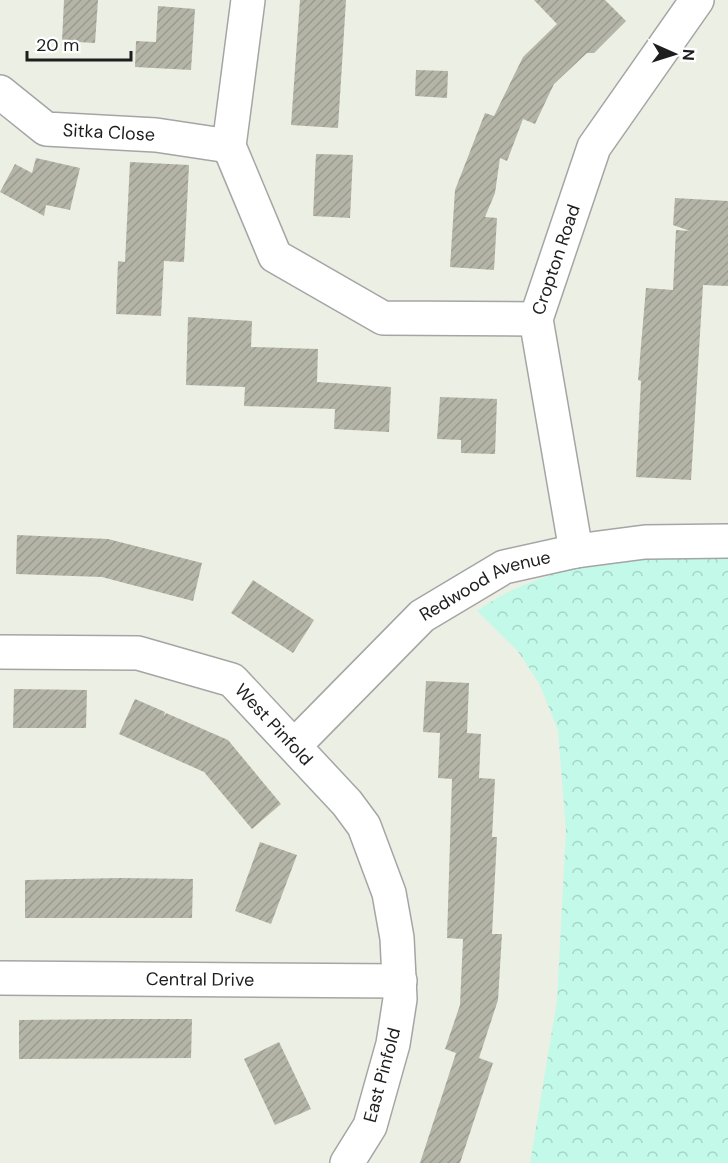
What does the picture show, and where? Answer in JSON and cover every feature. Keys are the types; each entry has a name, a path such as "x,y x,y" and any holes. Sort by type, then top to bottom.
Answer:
{"street":[{"path":"248,0 229,146 276,256 383,318 536,319"},
{"name":"Cropton Road","path":"576,550 536,319 594,147 697,0"},
{"name":"Sitka Close","path":"0,92 46,129 156,135 229,146"},
{"name":"Redwood Avenue","path":"295,745 422,616 504,567 576,550 645,542 728,541"},
{"name":"West Pinfold","path":"0,652 138,653 232,680 295,745 347,803 364,826 388,892 397,938 400,981"},
{"name":"Central Drive","path":"0,978 400,981"},
{"name":"East Pinfold","path":"347,1163 370,1126 383,1084 393,1044 400,981"}],"green space":[{"path":"728,551 728,1163 530,1163 557,1001 566,831 558,730 539,683 517,650 477,611 504,594 565,571 631,559"}],"building":[{"path":"64,0 98,0 95,43 62,41"},
{"path":"300,0 346,0 338,128 291,125"},
{"path":"534,0 605,0 626,21 594,53 587,53 554,84 535,124 523,119 507,161 500,158 495,193 485,217 497,218 494,270 450,267 455,190 485,113 494,116 523,57 557,24"},
{"path":"158,6 195,9 191,70 135,67 136,41 156,42"},
{"path":"416,70 448,71 447,98 415,96"},
{"path":"316,154 353,155 350,218 313,216"},
{"path":"36,158 80,168 70,210 46,205 44,216 0,192 15,164 32,173"},
{"path":"130,162 189,165 184,262 164,261 161,316 116,314 118,261 125,262"},
{"path":"675,198 728,201 728,286 703,285 691,480 636,477 641,381 638,380 646,288 673,290 676,230 690,231 673,225"},
{"path":"188,317 252,321 251,347 318,349 317,382 391,387 389,432 334,429 335,409 244,406 245,387 186,385"},
{"path":"440,397 497,399 495,454 461,453 461,440 437,439"},
{"path":"17,535 108,539 202,563 193,601 102,577 16,574"},
{"path":"253,580 314,620 293,653 231,613"},
{"path":"426,681 469,683 467,733 481,734 479,778 495,779 492,837 497,837 492,934 502,934 498,1000 479,1058 493,1063 460,1163 420,1163 456,1053 445,1049 460,1005 463,939 447,938 452,779 438,778 440,733 423,732"},
{"path":"14,689 87,690 86,728 13,728"},
{"path":"135,699 165,712 164,716 166,713 228,740 281,804 252,829 204,772 119,734"},
{"path":"260,842 297,855 271,924 235,911"},
{"path":"193,879 192,918 25,918 25,880"},
{"path":"192,1019 191,1058 19,1059 19,1020"},
{"path":"279,1042 311,1109 275,1125 244,1059"}]}
